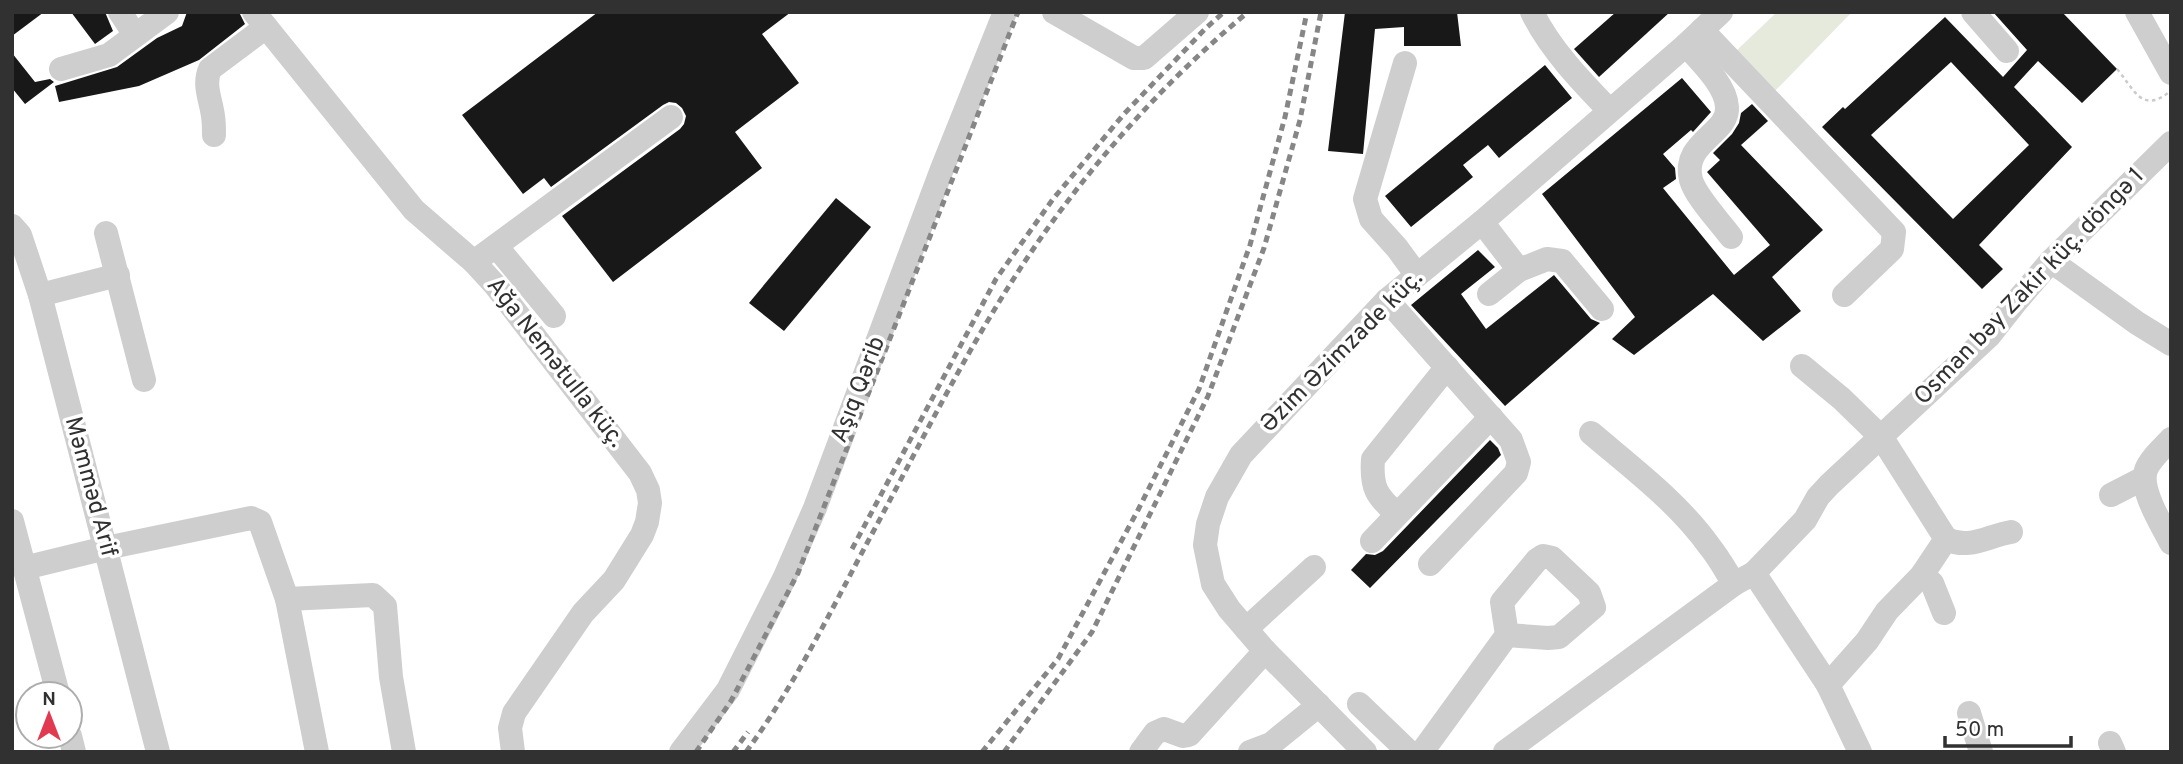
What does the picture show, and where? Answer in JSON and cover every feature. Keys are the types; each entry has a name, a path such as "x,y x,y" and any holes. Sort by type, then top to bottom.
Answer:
{"street":[{"path":"120,12 135,35"},
{"path":"61,69 109,55 167,12"},
{"name":"Aşıq Qərib","path":"681,752 728,690 784,579 814,508 942,169 1005,12"},
{"path":"1054,12 1134,58 1144,58 1196,12"},
{"path":"1532,12 1541,29 1585,85 1609,110"},
{"name":"Əzim Əzimzade küç.","path":"1365,752 1265,651 1228,609 1213,584 1205,545 1208,524 1217,497 1241,455 1387,300 1482,222 1721,12"},
{"path":"1973,12 2007,51"},
{"path":"2137,12 2171,73"},
{"path":"214,135 214,116 206,82 207,75 260,20"},
{"name":"Ağa Nemətulla küç.","path":"260,20 414,209 474,262 495,285 640,473 648,491 650,503 642,535 614,580 583,612 514,713 510,728 513,752"},
{"path":"1694,37 1728,110 1722,122 1693,154 1689,167 1692,182 1731,237"},
{"path":"1694,37 1894,232 1892,249 1844,295"},
{"path":"1405,63 1365,199 1371,219 1416,274"},
{"path":"474,262 671,117"},
{"name":"Osman bəy Zakir küç. döngə 1","path":"1505,752 1744,579 1805,520 1818,497 1829,485 1989,336 2051,261 2171,143"},
{"path":"1482,222 1519,270"},
{"name":"Məmməd Arif","path":"12,226 20,235 40,295 158,752"},
{"path":"106,233 144,380"},
{"path":"495,246 554,316"},
{"path":"1489,294 1519,270 1547,259 1562,261 1602,309"},
{"path":"2051,261 2171,344"},
{"path":"40,295 118,275"},
{"path":"1387,300 1514,445 1519,462 1516,473 1430,564"},
{"path":"1802,366 1842,399 1882,438 1946,539 1957,544 1969,544 2011,532"},
{"path":"1397,514 1382,502 1376,491 1372,478 1373,459 1447,367"},
{"path":"1372,541 1491,417"},
{"path":"1591,433 1665,497 1744,579 1828,685 1860,752"},
{"path":"2171,439 2147,468 2144,478 2146,490 2171,543"},
{"path":"2111,495 2144,478"},
{"path":"24,568 251,518 260,522 287,599 317,752"},
{"path":"12,521 54,680"},
{"path":"1828,685 1867,641 1887,611 1922,575 1946,539"},
{"path":"1246,629 1314,567"},
{"path":"1922,575 1932,583 1944,613"},
{"path":"287,599 373,595 385,606 391,677 404,752"},
{"path":"1422,752 1507,635"},
{"path":"1141,752 1155,733 1164,729 1184,736 1189,735 1265,651"},
{"path":"1359,704 1409,752"},
{"path":"1250,752 1271,744 1319,705"},
{"path":"1969,713 1981,752"}],"path":[{"path":"2117,69 2143,100 2158,100 2171,90"}],"shaded area":[{"path":"1777,12 1852,12 1775,91 1736,51"}],"building":[{"path":"12,12 44,12 12,36"},
{"path":"71,12 105,12 113,31 95,44"},
{"path":"187,12 239,12 245,24 199,60 139,86 59,102 55,86 117,67 157,38 182,26"},
{"path":"598,12 791,12 762,34 799,83 735,132 762,168 613,282 562,216 680,129 686,116 682,108 676,103 663,105 551,187 544,178 523,194 462,115"},
{"path":"1345,12 1457,12 1461,46 1404,46 1404,27 1375,29 1363,154 1328,151"},
{"path":"1616,12 1670,12 1599,77 1574,49"},
{"path":"1993,12 2062,12 2117,69 2082,103 2038,61 2014,87 2072,147 1979,245 2003,269 1982,289 1822,127 1945,17 2003,77 2027,50","holes":["1951,62 2029,145 1953,219 1871,135"]},
{"path":"12,53 35,82 50,79 54,82 25,104 12,88"},
{"path":"1545,65 1572,98 1499,158 1488,145 1463,165 1473,177 1411,227 1385,196"},
{"path":"1682,78 1711,112 1693,132 1691,130 1663,154 1675,168 1676,179 1663,188 1734,275 1770,245 1707,172 1720,160 1713,153 1732,134 1739,123 1741,113 1752,104 1768,121 1741,145 1823,230 1772,277 1801,311 1763,341 1713,294 1634,355 1612,339 1635,317 1542,194"},
{"path":"836,198 871,227 784,331 749,303"},
{"path":"1478,250 1495,267 1461,294 1486,329 1554,275 1591,319 1600,323 1505,406 1411,305"},
{"path":"1490,440 1501,455 1370,588 1351,570 1366,554 1375,555 1383,551"}],"railway":[{"path":"696,752 731,701 798,573 1018,12"},
{"path":"852,549 996,279 1053,199 1124,114 1224,12"},
{"path":"746,752 798,672 956,377 1034,248 1088,175 1148,106 1180,73 1248,12"},
{"path":"982,752 1058,659 1199,389 1250,245 1285,117 1307,12"},
{"path":"1004,752 1092,632 1208,396 1264,248 1300,120 1321,12"},
{"path":"733,752 748,732"}]}
